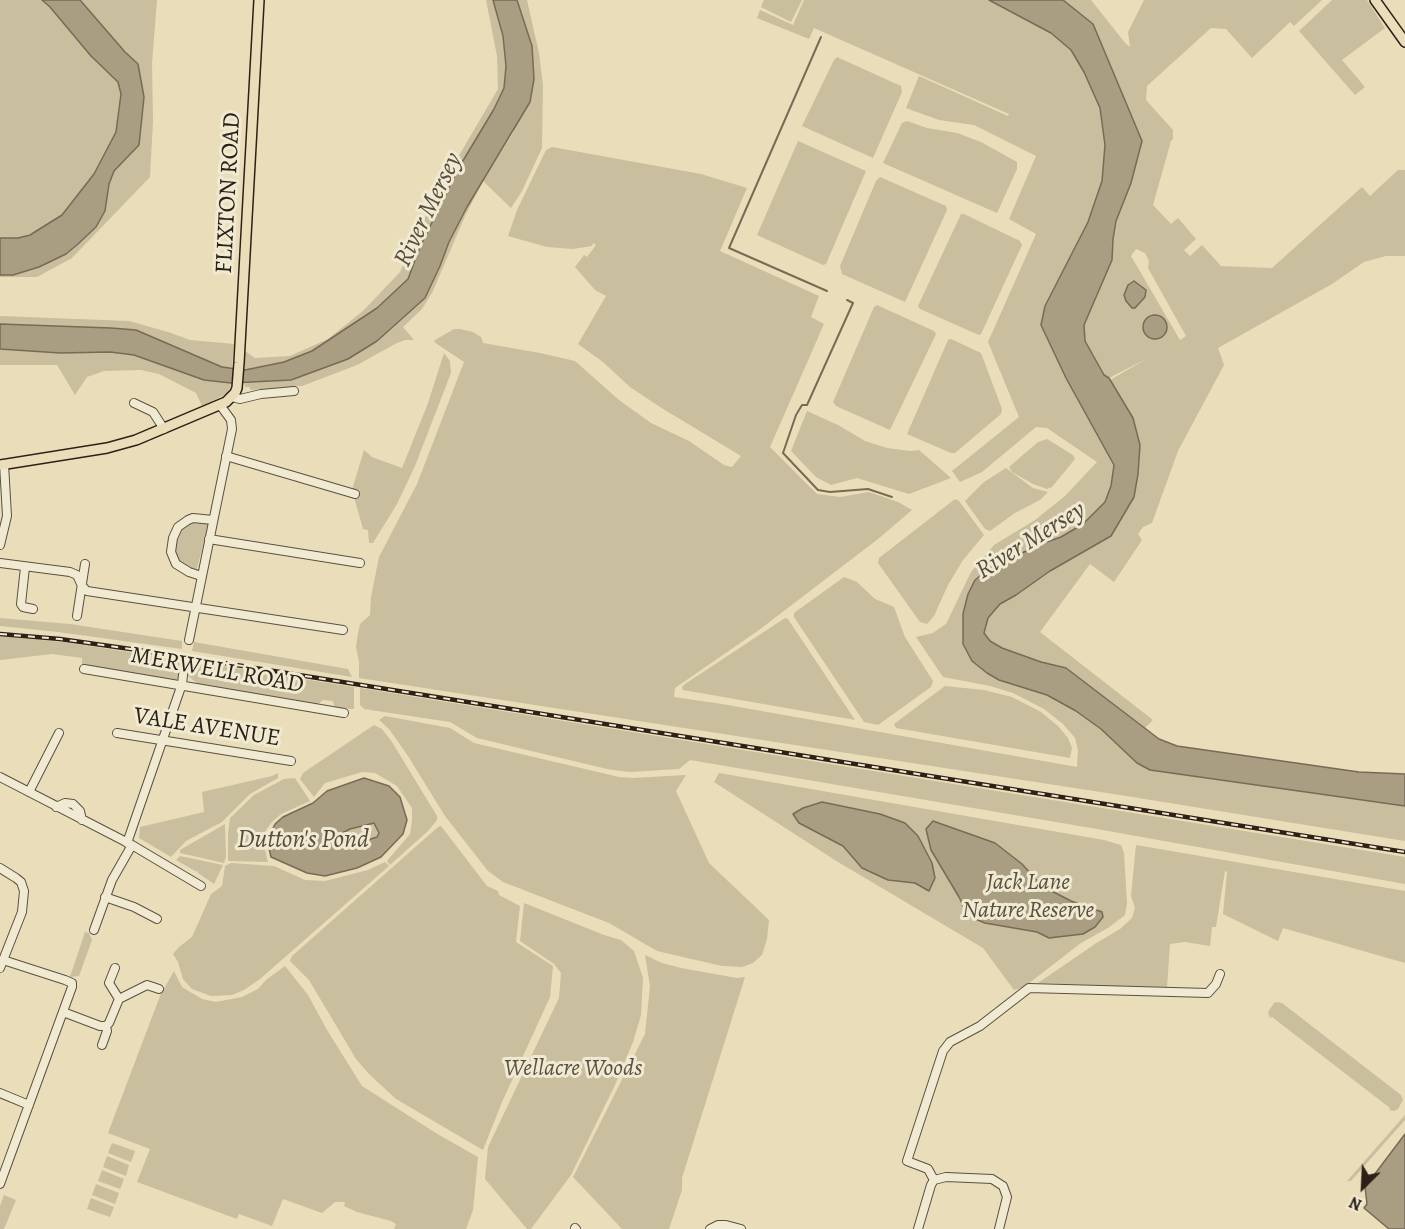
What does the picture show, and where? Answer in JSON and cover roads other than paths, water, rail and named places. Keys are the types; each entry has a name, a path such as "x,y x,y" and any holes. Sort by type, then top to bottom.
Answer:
{"main road":[{"name":"FLIXTON ROAD","path":"232,397 237,388 239,363 259,0"},
{"path":"1375,0 1405,42"},
{"path":"2,465 107,448 164,429 220,405 232,397"}],"street":[{"path":"232,397 240,399 294,391"},
{"path":"134,403 153,412 164,429"},
{"path":"189,640 232,425 220,405"},
{"path":"226,456 355,494"},
{"path":"0,545 7,509 2,465"},
{"path":"201,576 189,573 176,564 171,546 175,532 183,522 193,518 213,520"},
{"path":"209,539 360,563"},
{"path":"0,563 70,572 77,575 87,591 343,630"},
{"path":"77,616 85,564"},
{"path":"25,567 21,604 23,607 33,609"},
{"name":"MERWELL ROAD","path":"84,669 344,713"},
{"path":"94,930 105,897 130,844 183,675"},
{"path":"29,792 59,733"},
{"name":"VALE AVENUE","path":"117,733 291,761"},
{"path":"0,777 56,807 65,803 73,804 80,811 82,820 130,844 201,886"},
{"path":"0,868 16,878 23,886 24,903 1,966 72,983 0,1184"},
{"path":"105,897 154,914"},
{"path":"115,968 109,983 119,999"},
{"path":"918,1229 934,1180 928,1169 907,1161 943,1051 951,1042 980,1026 1029,988 1208,993 1216,984 1220,974"},
{"path":"102,1046 107,1031 106,1026 119,999 147,985 159,989"},
{"path":"63,1012 100,1026 106,1026"},
{"path":"0,1093 29,1105"},
{"path":"934,1180 946,1177 977,1177 999,1182 1006,1191 1007,1197 999,1229"},
{"path":"710,1229 726,1225 741,1229"}],"water":[{"path":"42,0 80,0 138,64 144,97 139,145 114,171 109,184 105,211 96,227 78,244 66,254 39,267 13,275 0,275 0,238 30,235 62,215 94,174 116,132 121,94 118,82 91,56"},
{"path":"493,0 517,0 532,46 534,79 530,102 467,207 425,298 377,341 348,359 291,380 231,383 204,380 134,355 110,352 60,353 0,349 0,324 136,330 222,367 245,370 284,362 312,351 377,308 408,279 420,247 458,169 504,88 506,66 503,36"},
{"path":"989,0 1063,0 1093,24 1142,141 1131,183 1116,221 1112,260 1084,325 1085,341 1104,375 1109,378 1133,418 1140,445 1134,497 1111,536 1050,571 1000,604 988,618 984,633 990,641 1002,648 1066,668 1159,739 1177,746 1359,772 1405,774 1405,806 1150,770 1137,763 1101,729 1076,711 1047,695 999,680 987,673 972,661 963,644 963,614 968,594 975,580 990,568 1061,537 1083,524 1105,502 1111,486 1114,465 1066,378 1041,325 1045,306 1088,222 1102,181 1105,145 1100,108 1071,50 1051,33"},
{"path":"1134,281 1146,290 1145,297 1135,308 1132,308 1124,295 1128,285"},
{"path":"1155,315 1163,319 1167,327 1163,335 1155,339 1147,335 1143,327 1147,319"},
{"name":"Dutton's Pond","path":"364,778 389,786 400,797 407,820 403,834 381,857 357,868 325,876 307,873 271,857 268,844 275,824 283,817 313,803 327,791","holes":["374,823 379,833 377,837 350,846 344,846 335,841 338,835 350,829"]},
{"path":"822,802 880,814 905,823 918,836 932,863 935,878 929,891 915,883 888,880 862,868 843,846 799,823 793,814"},
{"path":"933,821 995,843 1022,864 1042,886 1071,901 1102,912 1103,917 1095,927 1083,934 1049,938 1037,932 985,923 968,916 931,850 926,829"},
{"path":"1405,1134 1405,1229 1389,1229 1364,1208 1367,1204 1365,1187"}],"waterway":[{"path":"821,37 729,248 827,291"},
{"path":"847,300 853,303 807,405 802,405 796,415 783,453 818,490 830,492 868,489 892,497"}],"railway":[{"path":"0,634 60,639 180,656 1405,852"}],"water label":[{"name":"River Mersey","path":"429,210"},
{"name":"River Mersey","path":"1031,541"}],"park label":[{"name":"Jack Lane Nature Reserve","path":"1028,897"},
{"name":"Wellacre Woods","path":"573,1069"}]}
